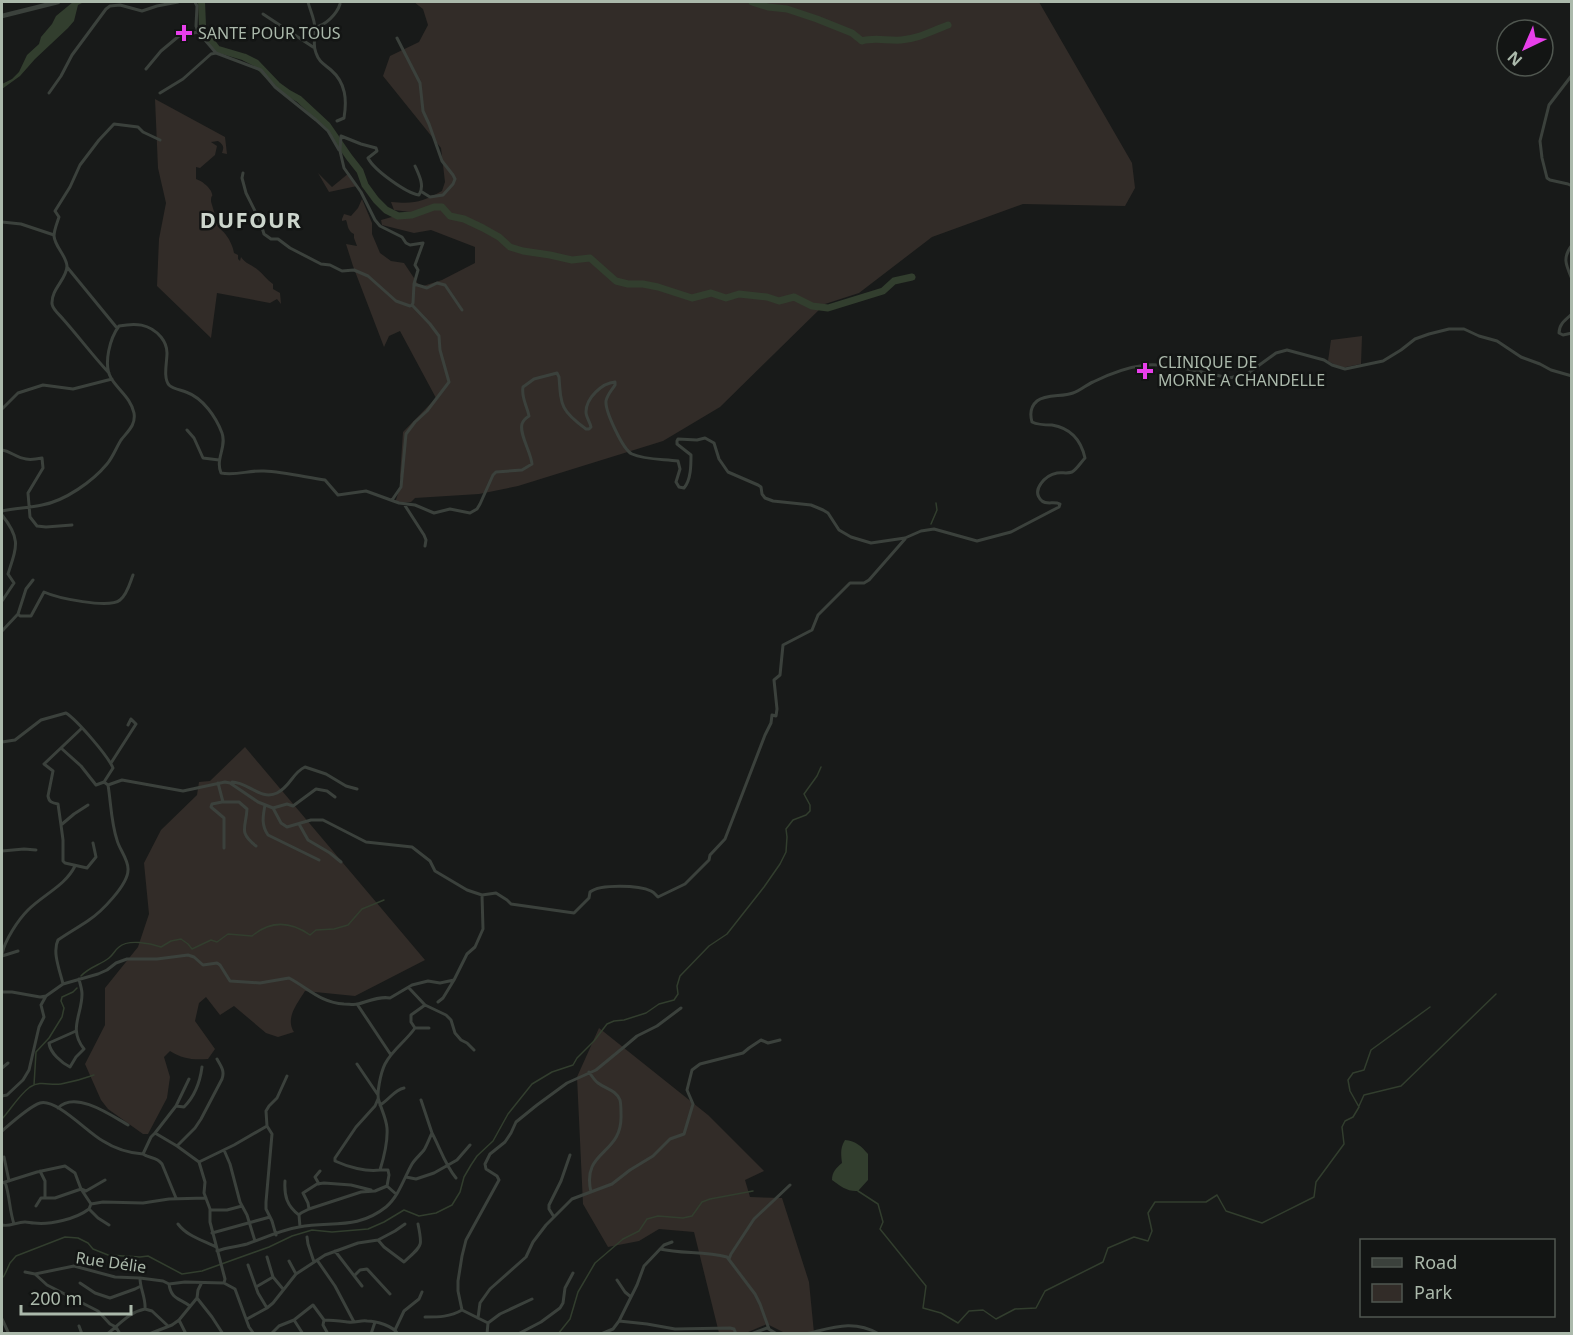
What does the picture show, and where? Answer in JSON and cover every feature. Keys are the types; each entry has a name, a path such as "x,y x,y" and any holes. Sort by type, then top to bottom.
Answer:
{"street":[{"path":"2,16 58,2"},
{"path":"49,93 85,37 110,6 120,5 142,11 178,2"},
{"path":"195,2 198,32 216,53 261,70 275,87 328,131 340,151 345,168 380,226 402,237 410,245 423,243 415,265 418,270 412,305"},
{"path":"308,2 315,27 313,47 318,60 337,76 345,93 344,118 337,121"},
{"path":"315,27 322,27 340,4"},
{"path":"263,14 313,47"},
{"path":"146,69 161,51 179,36 198,32"},
{"path":"397,38 420,83 423,111 442,161 453,175 453,184 443,195 430,197 422,192 415,166"},
{"path":"160,93 183,79 211,54 216,53"},
{"path":"1572,75 1549,105 1540,141 1547,178 1572,186"},
{"path":"117,328 67,267 54,235 58,218 55,211 80,165 114,124 138,127 160,140"},
{"path":"340,151 341,136 376,148 377,151 368,158 381,173 413,194 420,195 422,192"},
{"path":"243,173 246,193 264,234 271,239 278,239 321,264 330,265 342,271 354,270 368,276 396,301 412,305 439,336 442,359 449,380 438,398 406,434 401,487 392,501"},
{"path":"2,222 21,224 54,235"},
{"path":"1572,245 1566,253 1565,260 1572,279"},
{"path":"67,267 57,286 52,304 110,374"},
{"path":"414,284 427,288 437,283 445,285 462,310"},
{"path":"1572,314 1562,323 1559,333 1563,335 1572,333"},
{"path":"2,601 14,583 8,573 17,547 12,530 2,515 58,501 70,494 96,475 134,424 134,412 128,399 112,379 108,360 117,328 135,323 152,328 165,342 167,380 171,387 189,393 208,410 217,422 223,436 223,448 219,460 221,473 230,475 255,470 294,475 325,480 338,495 366,491 434,513 450,509 470,513 477,509 496,472 522,470 532,464 523,435 522,424 529,416 522,395 523,387 534,379 553,373 559,376 560,400 563,408 586,429 591,427 586,415 587,405 601,386 615,382 607,395 606,403 609,415 625,448 631,454 678,461 680,469 676,482 679,487 684,488 687,484 691,455 676,441 705,438 714,443 719,459 728,472 758,485 765,498 811,505 823,510 828,513 839,530 851,537 872,543 905,538 921,531 934,529 977,541 1011,532 1059,507 1060,504 1056,502 1047,503 1041,500 1037,494 1038,486 1049,475 1069,473 1075,470 1085,458 1083,450 1069,430 1037,425 1032,422 1030,415 1033,406 1037,401 1047,397 1053,398 1074,393 1124,370 1146,365 1163,365 1229,378 1238,377 1247,374 1276,353 1287,350 1324,360 1345,369 1383,360 1415,339 1429,334 1449,329 1464,329 1497,341 1521,357 1551,370 1572,375"},
{"path":"2,409 18,393 43,385 73,389 112,379"},
{"path":"188,430 203,458 219,460"},
{"path":"2,450 24,459 42,458 43,468 28,493 30,517 37,526 72,525"},
{"path":"404,504 424,535 425,546"},
{"path":"230,783 258,802 273,808 283,825 287,827 311,820 322,820 366,842 412,847 430,861 435,871 468,890 482,895 496,893 511,904 574,913 589,898 590,892 595,888 619,886 650,891 658,897 685,884 709,860 710,855 725,839 771,723 772,715 776,716 774,680 780,675 783,645 812,630 818,615 850,583 864,583 869,580 905,538"},
{"path":"18,614 31,616 44,592 62,598 93,603 118,602 126,592 133,575"},
{"path":"2,631 18,614 26,589 33,580"},
{"path":"2,742 15,740 41,720 63,714 69,715 114,766 106,783 116,838 128,864 128,875 103,909 56,942 55,948 63,984"},
{"path":"111,763 136,724 131,719 128,725"},
{"path":"82,728 44,764 53,771 48,796 51,802 58,804 63,840 63,861 87,868 96,857 93,843"},
{"path":"61,748 81,766 96,785 122,780 183,791 218,783 235,782 263,794 276,794 288,785 293,775 305,767 357,789"},
{"path":"218,783 223,802"},
{"path":"273,808 287,804 293,806 316,789 327,791 335,797"},
{"path":"224,848 225,818 212,807 212,804 223,802 239,802 245,807 247,811 244,829 248,840 256,846"},
{"path":"61,825 88,805"},
{"path":"265,805 263,820 268,835 320,860"},
{"path":"298,824 308,840 341,862"},
{"path":"2,851 36,850"},
{"path":"18,951 2,955 4,943 27,911 66,880 75,866"},
{"path":"438,1002 444,998 467,954 475,947 483,929 482,895"},
{"path":"2,938 4,943"},
{"path":"2,1096 7,1095 23,1080 29,1070 39,1027 44,1017 41,1005 46,996 63,984 98,975 116,963 127,959 157,959 188,955 203,964 220,964 230,981 260,984 289,978 323,1000 334,1003 357,1004 366,1000 390,998 412,985 428,981 440,983 454,980"},
{"path":"76,1031 49,1043 49,1048 70,1067 84,1049 76,1031 82,995 80,979"},
{"path":"409,988 425,1005 446,1015 451,1020 455,1033 474,1050"},
{"path":"2,992 46,996"},
{"path":"357,1004 391,1055"},
{"path":"415,1028 411,1022 411,1015 425,1005"},
{"path":"462,1310 458,1281 466,1240 500,1180 486,1169 485,1164 490,1154 505,1142 521,1117 559,1088 596,1070 637,1036 657,1026 681,1008"},
{"path":"387,1186 388,1170 371,1171 346,1166 335,1161 335,1158 356,1126 375,1106 384,1066 415,1028"},
{"path":"415,1028 429,1028"},
{"path":"478,1318 480,1303 490,1289 526,1257 533,1242 572,1199 612,1184 653,1156 670,1139 684,1134 693,1104 687,1090 692,1070 700,1064 743,1053 761,1040 768,1043 780,1040"},
{"path":"177,1146 195,1128 224,1075 217,1059"},
{"path":"2,1068 8,1063"},
{"path":"357,1065 378,1097 383,1111 387,1131 385,1154 380,1170"},
{"path":"176,1106 184,1107 192,1098 201,1079 202,1067"},
{"path":"590,1072 600,1085 612,1090 617,1096 620,1101 622,1119 618,1136 611,1146 599,1156 590,1171 588,1176 591,1192"},
{"path":"276,1234 266,1209 272,1134 267,1126 266,1111 277,1098 287,1076"},
{"path":"143,1154 150,1137 176,1106 189,1079"},
{"path":"380,1105 404,1088"},
{"path":"421,1100 432,1133 447,1165 456,1178"},
{"path":"57,1107 62,1103 82,1101 128,1125"},
{"path":"2,1131 34,1106 47,1103 57,1107 103,1142 132,1153 158,1159 176,1198"},
{"path":"199,1162 267,1126"},
{"path":"155,1133 199,1162 205,1182 204,1193 210,1210 212,1233 225,1281 235,1288 249,1327 254,1334"},
{"path":"178,1224 189,1234 216,1249 238,1247 300,1227 357,1222 387,1206 402,1187 413,1163 424,1150 432,1133"},
{"path":"406,1176 416,1179 434,1173 457,1160 470,1145"},
{"path":"224,1150 255,1241"},
{"path":"554,1217 549,1205 570,1155"},
{"path":"4,1157 5,1182 14,1224"},
{"path":"5,1182 65,1166 75,1173 81,1189 91,1204"},
{"path":"40,1171 45,1181 45,1197"},
{"path":"319,1184 315,1177 320,1171"},
{"path":"36,1206 41,1198 55,1198 81,1189 86,1191 105,1180"},
{"path":"285,1181 286,1199 289,1206 299,1215 300,1227"},
{"path":"309,1209 303,1193 319,1184 351,1185 372,1191"},
{"path":"729,1259 758,1214 790,1185"},
{"path":"299,1215 309,1209 387,1186"},
{"path":"387,1186 396,1194"},
{"path":"91,1204 206,1198"},
{"path":"2,1225 27,1221 38,1224 61,1221 89,1209 91,1204"},
{"path":"210,1210 227,1210 242,1206"},
{"path":"89,1209 109,1225"},
{"path":"212,1233 270,1217"},
{"path":"247,1319 273,1303 296,1274 316,1261 358,1243 378,1240 405,1224"},
{"path":"378,1240 404,1262 421,1242 417,1224"},
{"path":"307,1237 316,1261 334,1286 354,1322"},
{"path":"601,1334 613,1329 619,1322 644,1266 664,1245 672,1242"},
{"path":"660,1249 676,1252 705,1252 727,1257 755,1294 769,1329"},
{"path":"335,1251 362,1286"},
{"path":"267,1257 273,1277 284,1289"},
{"path":"289,1261 296,1274"},
{"path":"248,1265 267,1308"},
{"name":"Rue Délie","path":"26,1272 35,1274 74,1266 115,1277 140,1278 169,1284 225,1281"},
{"path":"355,1275 360,1270 367,1269 390,1294"},
{"path":"518,1334 541,1322 560,1308 573,1273"},
{"path":"35,1274 47,1285 98,1311 116,1327 120,1334"},
{"path":"256,1287 273,1277"},
{"path":"140,1278 145,1309"},
{"path":"617,1280 631,1297"},
{"path":"80,1283 95,1293 110,1298 141,1286"},
{"path":"169,1284 174,1298 190,1306"},
{"path":"149,1334 179,1320 197,1298 201,1284"},
{"path":"324,1320 349,1322 365,1320 397,1332 405,1311 419,1299 422,1292"},
{"path":"197,1298 223,1334"},
{"path":"487,1334 488,1323 500,1314 532,1299"},
{"path":"271,1334 279,1326 294,1320 313,1305 324,1320 323,1325 328,1334"},
{"path":"107,1334 128,1316 145,1309 152,1311 168,1326"},
{"path":"425,1317 445,1317 462,1310"},
{"path":"462,1310 488,1323"},
{"path":"2,1319 9,1334"},
{"path":"179,1320 186,1334"},
{"path":"294,1320 303,1334"},
{"path":"371,1334 375,1322"},
{"path":"619,1322 675,1329 730,1328 734,1329 736,1334"},
{"path":"805,1334 859,1325 879,1334"},
{"path":"79,1326 82,1334"},
{"path":"751,1334 765,1328 777,1334"}],"green space":[{"path":"414,2 1039,2 1132,163 1135,188 1125,206 1023,204 932,237 859,293 825,304 720,407 663,441 518,486 479,494 415,498 411,502 395,503 401,484 403,432 436,398 400,331 389,336 384,347 346,244 357,246 354,234 349,229 346,220 342,221 342,219 344,214 351,216 362,199 372,223 372,234 380,253 391,261 404,263 420,287 442,280 475,263 475,247 431,230 414,233 382,225 381,220 410,212 394,210 391,202 407,203 423,200 442,191 445,182 441,148 383,76 390,56 419,42 428,25 423,9"},
{"path":"155,99 225,137 227,154 222,153 223,146 220,142 211,142 217,146 215,155 200,168 196,167 196,179 211,191 211,203 220,229 229,239 238,259 240,261 241,257 258,270 273,284 273,289 280,293 281,304 277,299 270,303 217,293 211,338 157,286 159,239 166,203 158,168"},
{"path":"318,173 332,187 349,173 357,186 329,192"},
{"path":"1362,336 1361,364 1341,368 1328,361 1331,340"},
{"path":"245,747 425,960 355,996 305,991 291,1016 294,1032 278,1037 266,1033 234,1006 220,1015 206,997 199,1003 195,1021 215,1049 208,1059 188,1058 170,1051 164,1057 170,1077 167,1098 148,1134 143,1134 108,1109 101,1100 85,1064 105,1025 105,988 138,947 149,914 144,863 161,830 197,795 199,782 210,781"},
{"path":"599,1028 708,1115 764,1171 745,1180 750,1197 782,1198 809,1282 814,1333 785,1333 767,1324 746,1333 719,1333 694,1232 659,1229 639,1241 608,1247 583,1204 577,1077"}],"shaded area":[{"path":"73,2 84,2 78,5 74,21 20,76 2,89 2,84 19,72 27,55 39,44 41,37 56,16"},
{"path":"198,2 205,2 209,37 207,40 199,27"},
{"path":"845,1140 858,1144 868,1154 868,1180 858,1191 847,1190 832,1180 835,1170 842,1163 841,1154"}],"waterway":[{"path":"752,2 787,9 817,19 852,33 862,41 907,39 948,25"},
{"path":"204,32 217,49 256,63 277,85 299,99 327,125 360,171 365,185 376,200 386,210 398,216 412,215 434,207 442,207 450,216 464,219 483,228 499,237 510,247 572,260 590,258 616,281 658,287 692,298 711,293 726,298 739,294 767,297 779,301 794,297 812,306 828,308 883,291 894,281 912,277"},
{"path":"931,524 937,510 936,503"},
{"path":"2,1278 16,1256 65,1237 78,1238 88,1243 93,1249 108,1255 148,1256 182,1274 202,1271 312,1230 332,1232 368,1229 404,1210 419,1216 436,1213 452,1205 471,1165 493,1141 508,1114 532,1084 552,1072 573,1065 607,1024 646,1013 659,1004 674,1000 678,994 677,986 680,976 709,946 727,934 780,864 786,852 786,829 793,820 810,811 810,805 804,794 821,767"},
{"path":"81,976 87,970 109,958 119,947 128,943 145,943 161,947 171,941 181,939 192,949 211,940 217,942 228,934 252,936 266,927 281,924 303,930 310,935 316,930 348,925 362,909 384,900"},
{"path":"34,1085 36,1052 49,1038 62,1017 64,1008 62,997 77,988"},
{"path":"1359,1106 1364,1095 1401,1086 1496,994"},
{"path":"858,1191 878,1204 883,1222 880,1229 926,1286 923,1308 941,1313 958,1323 969,1311 983,1310 996,1319 1015,1309 1036,1308 1045,1291 1103,1262 1108,1248 1134,1237 1148,1241 1152,1231 1148,1213 1155,1202 1206,1202 1217,1195 1226,1211 1262,1223 1314,1197 1316,1182 1344,1144 1342,1127 1345,1121 1353,1117 1359,1107 1350,1091 1348,1080 1353,1073 1364,1070 1371,1050 1430,1007"},
{"path":"2,1119 22,1094 34,1085 61,1084 94,1075"},
{"path":"558,1334 570,1319 578,1292 595,1263 623,1239 639,1231 647,1219 658,1216 683,1218 692,1216 702,1202 753,1191"}],"place":[{"name":"SANTE POUR TOUS","path":"184,33"},
{"name":"CLINIQUE DE MORNE A CHANDELLE","path":"1145,371"}],"district":[{"name":"DUFOUR","path":"251,220"}]}
